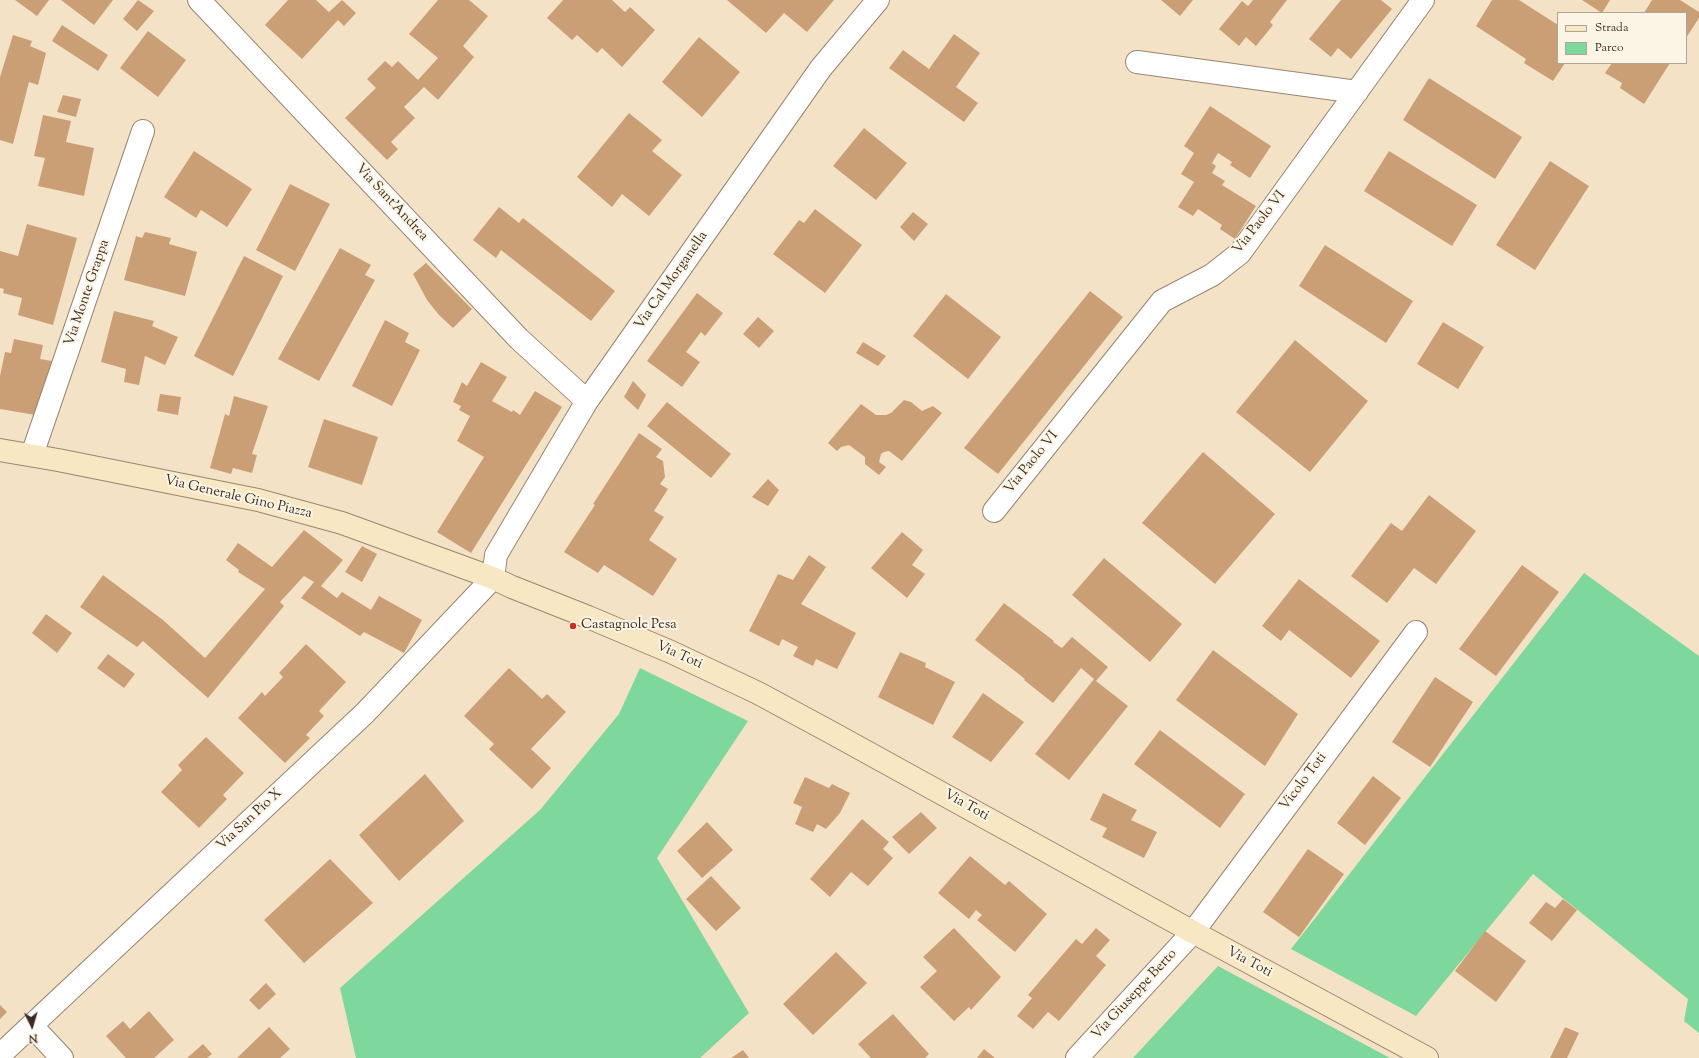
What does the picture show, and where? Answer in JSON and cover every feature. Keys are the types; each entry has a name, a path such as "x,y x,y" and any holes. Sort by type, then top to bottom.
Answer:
{"main road":[{"name":"Via Generale Gino Piazza","path":"0,450 258,500 342,523 493,578"},
{"name":"Via Toti","path":"493,578 671,652 758,693 1193,932 1427,1058"}],"street":[{"name":"Via Sant'Andrea","path":"200,0 519,339 587,402"},
{"name":"Via Cal Morganella","path":"493,578 496,555 587,402 821,68 878,0"},
{"name":"Via Paolo VI","path":"994,511 1162,301 1212,275 1240,253 1423,0"},
{"path":"1137,62 1357,92"},
{"name":"Via Monte Grappa","path":"32,456 143,131"},
{"name":"Via San Pio X","path":"0,1055 222,845 365,713 493,578"},
{"name":"Vicolo Toti","path":"1193,932 1416,632"},
{"name":"Via Giuseppe Berto","path":"1077,1058 1193,932"},
{"path":"32,1026 62,1058"}],"green space":[{"path":"1584,573 1699,656 1699,1033 1684,1021 1688,999 1533,874 1416,1016 1291,949"},
{"path":"640,668 748,721 657,858 749,1013 700,1058 356,1058 340,988 540,810 619,714"},
{"path":"1218,966 1390,1058 1133,1058"}],"building":[{"path":"15,0 49,0 37,16"},
{"path":"61,0 113,0 94,25"},
{"path":"138,0 154,11 137,31 123,19"},
{"path":"288,0 316,0 329,12 342,0 356,13 344,26 338,20 302,59 265,25"},
{"path":"438,0 469,0 488,16 463,46 474,57 438,100 424,87 404,107 415,118 391,142 398,149 387,160 345,118 376,88 367,79 385,61 392,67 398,61 418,80 438,58 409,34"},
{"path":"563,0 612,0 625,12 630,7 655,30 622,67 602,48 597,53 577,35 572,40 547,18"},
{"path":"727,0 834,0 807,32 784,13 766,33"},
{"path":"1161,0 1193,0 1180,16"},
{"path":"1253,0 1287,0 1270,22 1273,25 1256,46 1246,37 1239,46 1219,29 1242,1 1248,6"},
{"path":"1341,0 1381,0 1392,9 1351,59 1338,48 1331,57 1309,39"},
{"path":"1492,0 1519,0 1557,24 1557,64 1564,64 1553,81 1524,63 1526,59 1476,26"},
{"path":"1582,0 1610,0 1603,12"},
{"path":"1652,0 1680,0 1699,12 1699,18 1687,36 1687,12 1645,12"},
{"path":"62,25 108,55 98,71 52,41"},
{"path":"148,31 186,60 158,97 120,68"},
{"path":"954,34 980,53 956,87 978,103 964,122 889,68 903,50 929,69"},
{"path":"13,35 32,41 30,46 46,53 38,85 29,82 13,144 0,140 0,77"},
{"path":"699,37 740,72 702,117 662,82"},
{"path":"1611,64 1669,64 1644,104 1620,88 1622,83 1605,73"},
{"path":"1429,78 1522,137 1495,179 1403,120"},
{"path":"63,95 81,99 76,117 57,112"},
{"path":"1210,106 1271,146 1250,178 1230,165 1232,162 1218,153 1212,163 1216,166 1212,173 1225,181 1222,185 1256,206 1235,239 1220,229 1222,225 1198,209 1193,216 1178,207 1194,182 1181,174 1194,153 1184,146"},
{"path":"629,113 662,140 652,151 682,175 649,216 622,194 612,207 577,177"},
{"path":"43,115 71,121 66,142 94,148 84,196 38,186 45,158 34,156"},
{"path":"864,128 907,163 876,200 833,166"},
{"path":"194,151 252,189 227,227 201,210 196,218 164,197"},
{"path":"1389,151 1477,205 1452,246 1364,191"},
{"path":"1550,161 1589,186 1535,270 1496,245"},
{"path":"290,184 330,204 295,271 256,250"},
{"path":"499,207 519,223 523,218 615,291 591,321 501,250 496,258 473,240"},
{"path":"815,209 862,245 825,293 773,254 799,220 804,223"},
{"path":"913,212 928,224 914,241 900,227"},
{"path":"27,224 77,238 53,325 18,315 22,298 3,293 4,289 0,288 0,251 18,256"},
{"path":"145,232 171,238 169,244 197,252 185,296 124,280 136,236 142,238"},
{"path":"1325,245 1413,301 1386,343 1299,286"},
{"path":"340,248 371,265 365,275 375,280 319,381 278,359"},
{"path":"244,256 283,276 233,376 194,356"},
{"path":"426,263 472,309 453,328 439,315 427,300 413,274"},
{"path":"1090,291 1123,317 998,474 964,448"},
{"path":"697,293 723,313 705,336 701,332 686,352 700,362 682,387 647,361"},
{"path":"946,294 1001,337 968,379 913,336"},
{"path":"114,311 154,321 152,326 178,337 165,365 145,356 139,385 124,382 126,369 101,362"},
{"path":"758,317 774,331 759,348 743,334"},
{"path":"385,320 409,333 405,342 420,350 392,406 352,386"},
{"path":"1443,322 1484,347 1458,389 1417,364"},
{"path":"14,339 43,345 40,359 52,361 41,416 0,409 0,376 5,352 11,353"},
{"path":"1295,340 1368,401 1310,472 1236,412"},
{"path":"863,342 886,356 878,366 856,353"},
{"path":"481,362 507,377 492,401 512,412 513,410 520,415 535,391 562,407 471,553 437,532 484,457 457,441 470,416 459,410 461,406 453,402 462,382 467,386"},
{"path":"633,381 646,395 638,410 624,397"},
{"path":"160,394 181,397 178,415 157,411"},
{"path":"234,396 268,406 252,454 257,455 252,473 233,468 231,474 210,468 225,414 229,416"},
{"path":"904,400 911,402 922,411 933,406 942,413 902,461 889,451 881,454 879,462 886,467 879,475 865,464 865,457 849,445 841,447 837,451 828,443 861,404 876,415 886,415 891,413"},
{"path":"667,402 731,454 711,478 647,426"},
{"path":"324,419 378,437 362,485 308,467"},
{"path":"639,433 662,449 656,457 663,461 665,477 660,484 668,489 654,511 664,517 649,540 677,559 653,596 604,565 598,573 564,552"},
{"path":"1203,452 1275,514 1215,584 1142,523"},
{"path":"768,479 779,490 768,506 752,497"},
{"path":"1429,495 1476,531 1436,584 1414,568 1387,603 1351,576 1391,523 1402,531"},
{"path":"304,530 343,560 321,586 337,598 342,592 371,610 379,596 422,620 404,653 364,632 360,636 301,598 314,582 304,576 280,602 284,606 208,698 143,641 137,647 80,607 103,575 163,620 205,658 265,589 238,572 239,570 226,560 238,543 272,567"},
{"path":"902,532 923,550 912,565 925,574 907,598 871,568"},
{"path":"362,546 377,554 362,582 345,572"},
{"path":"809,555 826,567 801,604 856,633 837,669 816,659 813,666 793,656 798,647 782,639 779,646 749,631 778,574 793,580"},
{"path":"1104,558 1182,624 1150,662 1072,595"},
{"path":"1522,565 1559,592 1496,676 1459,649"},
{"path":"1299,579 1380,641 1351,678 1289,630 1281,641 1262,626"},
{"path":"1004,603 1062,648 1072,637 1108,667 1096,681 1128,706 1069,780 1035,754 1094,679 1081,668 1053,703 975,640"},
{"path":"46,614 72,633 57,653 32,633"},
{"path":"306,644 346,682 319,711 324,716 306,735 310,738 285,763 238,718 262,692 265,696 283,677 279,673"},
{"path":"1213,650 1298,714 1265,766 1176,700"},
{"path":"900,652 926,663 925,667 955,682 933,725 878,697"},
{"path":"108,654 135,674 124,688 97,668"},
{"path":"509,668 542,699 547,694 566,712 531,749 551,768 532,789 489,749 494,744 464,716"},
{"path":"1435,677 1473,702 1430,767 1392,742"},
{"path":"983,693 1024,722 991,762 952,737"},
{"path":"1160,730 1245,794 1220,828 1134,764"},
{"path":"206,737 244,773 223,795 227,799 199,828 161,792 182,770 178,765"},
{"path":"425,774 464,821 399,881 359,835"},
{"path":"1373,776 1401,798 1365,845 1337,823"},
{"path":"805,777 829,788 832,784 850,793 840,813 826,829 817,824 813,832 795,824 802,807 793,803"},
{"path":"1103,793 1137,810 1131,820 1157,832 1144,858 1102,837 1107,828 1090,820"},
{"path":"921,812 937,828 909,854 892,837"},
{"path":"862,819 889,842 883,849 893,858 868,886 851,872 830,897 810,879"},
{"path":"707,822 733,850 702,878 677,851"},
{"path":"1308,849 1344,874 1299,937 1263,912"},
{"path":"970,856 1005,885 1009,881 1047,914 1015,952 977,920 982,915 976,910 969,919 938,893"},
{"path":"330,859 373,903 304,963 264,920"},
{"path":"711,876 741,908 716,931 686,899"},
{"path":"1563,899 1577,910 1552,941 1529,923 1546,902 1555,908"},
{"path":"954,928 1001,977 971,1010 969,1007 954,1021 920,987 937,971 923,957"},
{"path":"1096,928 1110,940 1096,956 1106,965 1059,1021 1048,1012 1033,1029 1017,1016 1032,998 1028,995 1076,939 1082,944"},
{"path":"1485,931 1526,961 1496,1002 1455,971"},
{"path":"836,952 867,983 813,1035 783,1004"},
{"path":"266,983 276,994 259,1010 249,1000"},
{"path":"0,1005 7,1012 0,1019"},
{"path":"149,1011 174,1040 154,1058 126,1058 106,1036 123,1021 130,1029"},
{"path":"893,1014 929,1054 925,1058 871,1058 858,1044"},
{"path":"269,1027 290,1049 280,1058 237,1058"},
{"path":"1565,1027 1579,1033 1567,1058 1550,1058"},
{"path":"203,1044 212,1054 207,1058 187,1058"},
{"path":"984,1049 995,1058 977,1058"},
{"path":"743,1050 749,1058 731,1058"}],"place":[{"name":"Castagnole Pesa","path":"573,626"}]}
